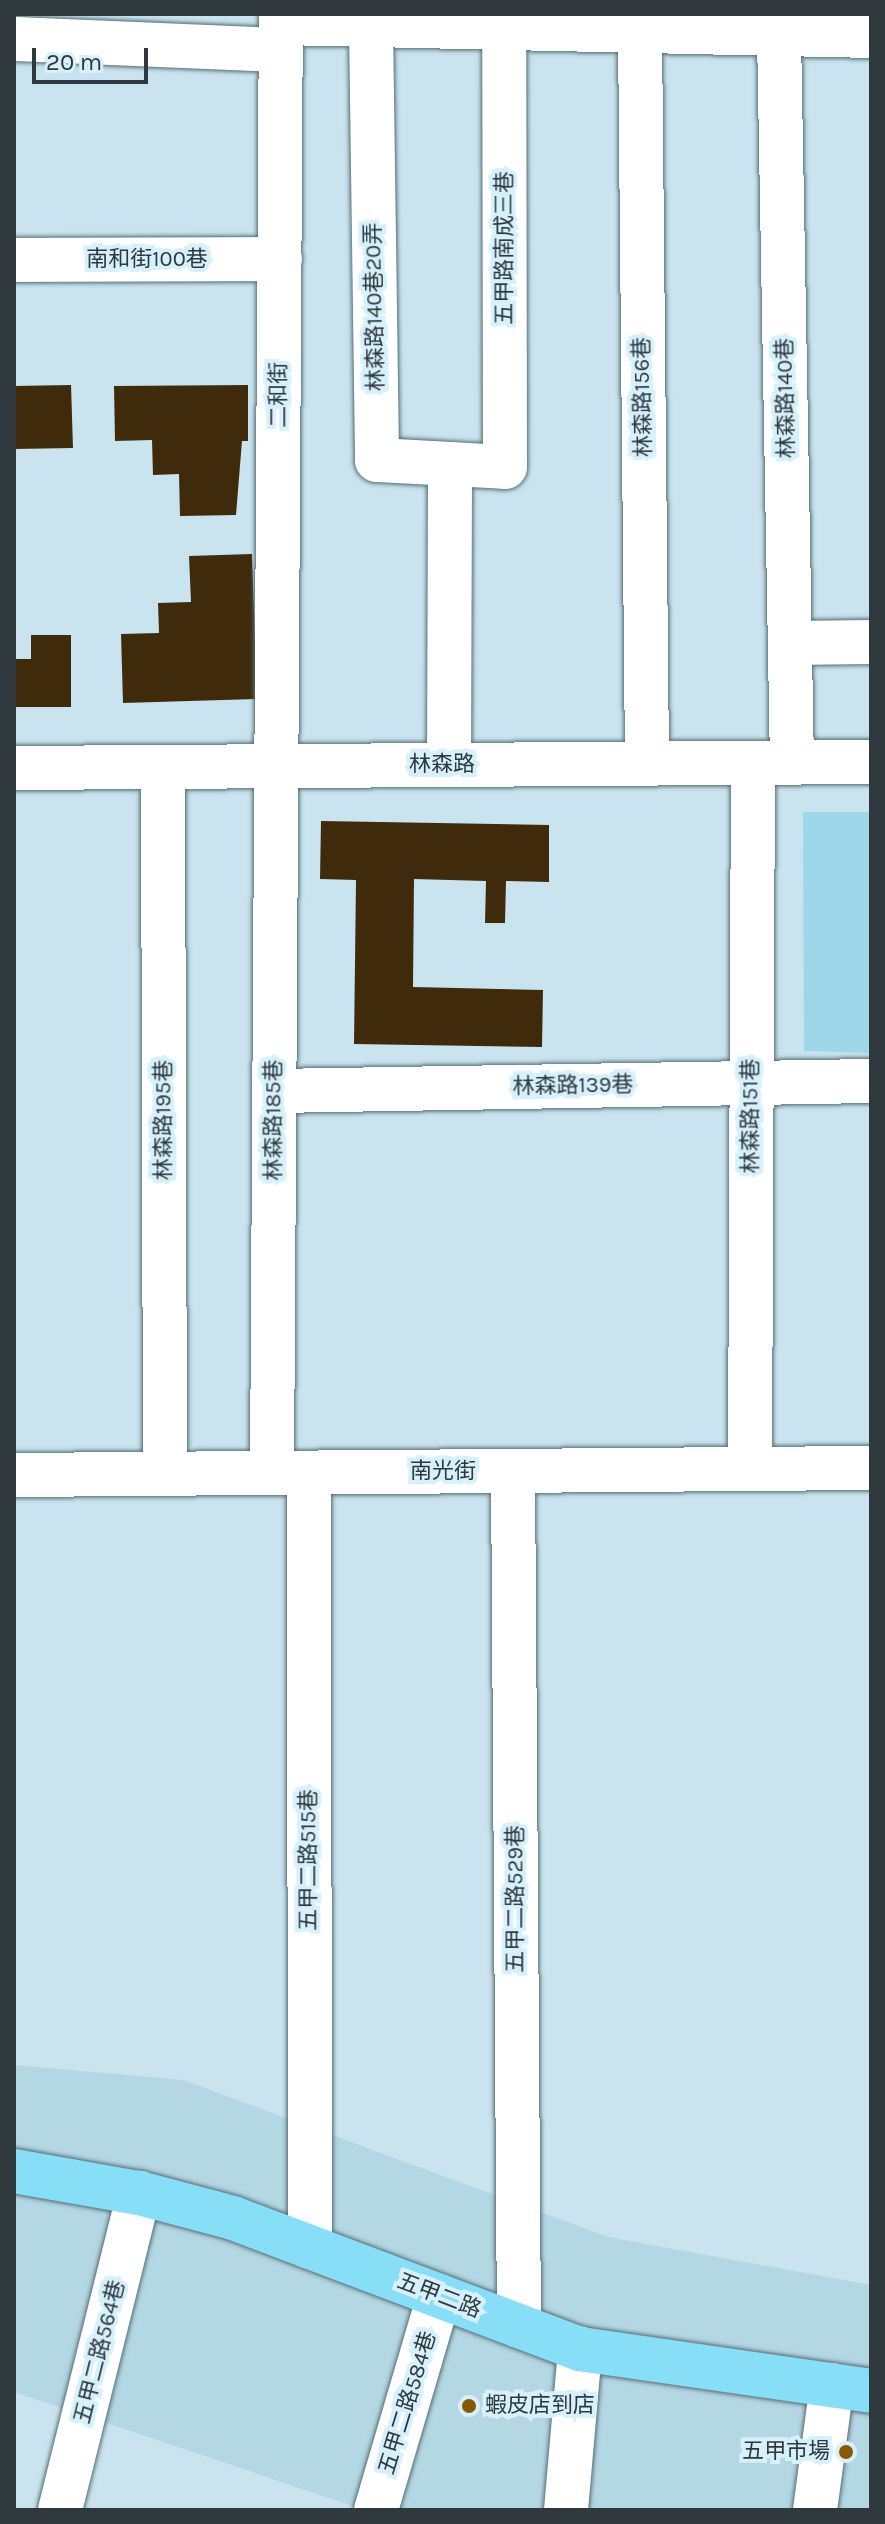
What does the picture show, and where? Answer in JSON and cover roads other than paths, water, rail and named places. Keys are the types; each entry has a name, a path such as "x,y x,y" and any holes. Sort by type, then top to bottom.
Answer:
{"main road":[{"name":"五甲二路","path":"14,2171 139,2193 233,2218 580,2349 852,2388"}],"street":[{"path":"14,39 371,25 504,28 650,25 779,34 825,24 871,36"},
{"name":"林森路140巷20弄","path":"371,25 377,460 505,467"},
{"name":"林森路156巷","path":"647,764 650,25"},
{"name":"五甲路南成三巷","path":"504,28 505,467"},
{"name":"二和街","path":"276,766 281,29"},
{"name":"林森路140巷","path":"772,763 790,643 779,34"},
{"name":"南和街100巷","path":"14,260 280,259"},
{"path":"449,765 450,464"},
{"path":"790,643 871,642"},
{"name":"林森路","path":"14,768 871,762"},
{"name":"林森路151巷","path":"750,1469 751,1082 772,763"},
{"name":"林森路185巷","path":"276,766 274,1091 290,1473"},
{"name":"林森路195巷","path":"163,767 165,1474"},
{"name":"林森路139巷","path":"274,1091 871,1081"},
{"name":"南光街","path":"14,1475 871,1468"},
{"name":"五甲二路529巷","path":"513,1471 519,2326"},
{"name":"五甲二路515巷","path":"290,1473 310,2247"},
{"name":"五甲二路564巷","path":"60,2510 139,2193"},
{"name":"五甲二路584巷","path":"376,2510 439,2296"},
{"path":"566,2510 580,2349"},
{"path":"815,2510 852,2388"}],"place":[{"name":"蝦皮店到店","path":"469,2406"},
{"name":"五甲市場","path":"846,2452"}]}
